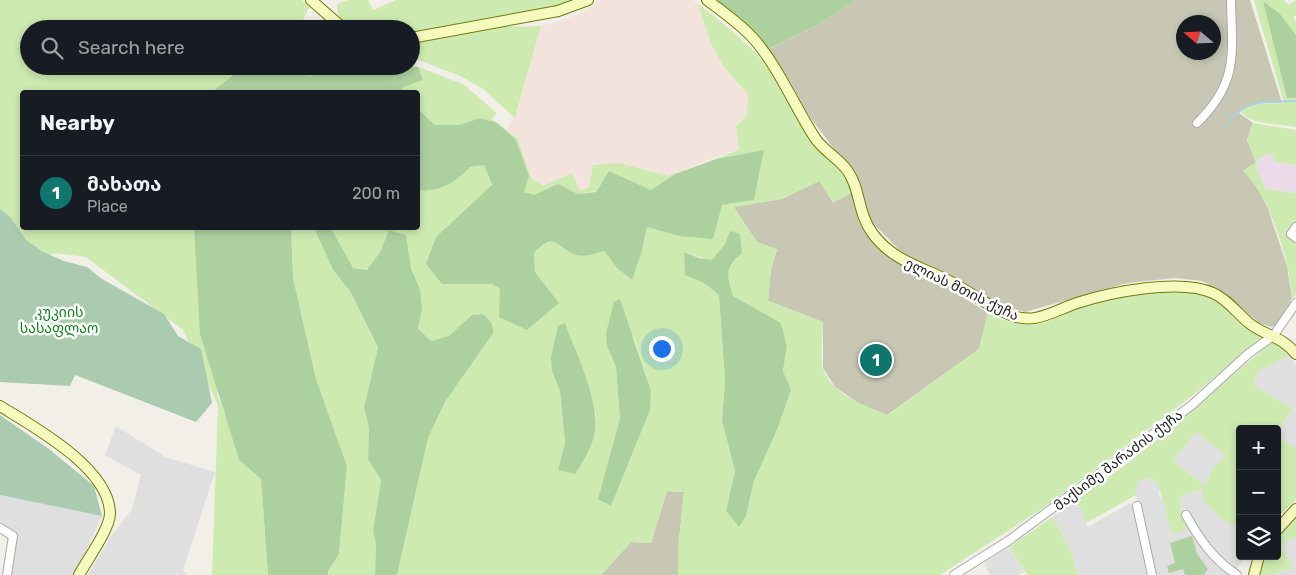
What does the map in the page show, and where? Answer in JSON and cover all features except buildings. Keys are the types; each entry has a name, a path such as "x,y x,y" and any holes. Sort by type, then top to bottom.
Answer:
{"street":[{"path":"311,0 334,20"},
{"path":"420,36 558,11 588,0"},
{"name":"ელიას მთის ქუჩა","path":"707,0 752,38 795,101 816,139 848,171 854,184 862,216 874,235 902,260 950,281 1007,314 1020,319 1043,318 1076,304 1124,291 1182,287 1215,293 1250,324 1288,344 1296,354"},
{"path":"1197,123 1212,108 1227,82 1232,65 1231,0"},
{"path":"1296,226 1291,234 1296,238"},
{"name":"მაქსიმე შარაძის ქუჩა","path":"954,575 1008,541 1092,481 1192,405 1248,354 1274,335 1296,303"},
{"path":"0,406 74,456 96,477 105,494 110,514 103,533 79,575"},
{"path":"1137,506 1152,575"},
{"path":"1281,526 1296,509"},
{"path":"1186,515 1203,545 1215,558 1237,575"},
{"path":"0,528 13,536 8,575"},
{"path":"1254,575 1258,560"}],"shaded area":[{"path":"601,0 693,0 698,4 711,44 722,64 748,95 746,117 736,126 739,150 715,157 669,176 639,168 580,191 543,187 531,178 518,139 506,129 518,111 541,26 577,15"},
{"path":"856,0 1250,0 1282,103 1258,103 1238,112 1253,123 1247,140 1256,162 1244,171 1254,182 1265,200 1287,266 1292,298 1284,317 1271,327 1259,323 1224,292 1202,281 1175,278 1127,283 1025,312 995,304 939,270 904,255 871,221 857,179 809,116 788,78 767,50 816,26"},
{"path":"1270,153 1275,162 1296,165 1296,193 1266,189 1256,168 1257,160"},
{"path":"819,181 853,192 859,221 874,241 902,266 941,283 988,313 979,349 887,415 858,403 835,387 823,368 823,322 768,301 771,269 777,250 757,242 733,207 782,199"},
{"path":"1289,355 1296,366 1296,448 1281,439 1281,429 1292,409 1254,385 1258,372"},
{"path":"116,426 165,457 215,472 183,570 188,575 88,575 110,538 132,509 141,475 105,455"},
{"path":"1196,432 1227,456 1213,468 1205,486 1173,460"},
{"path":"1147,478 1155,479 1159,485 1159,495 1186,530 1179,497 1204,489 1234,526 1236,524 1236,560 1244,560 1232,575 1156,575 1136,495 1136,483"},
{"path":"667,491 684,492 678,550 678,575 601,575 631,542 651,543"},
{"path":"0,495 102,516 75,575 9,575 17,534 0,525"},
{"path":"1077,499 1088,527 1130,503 1133,506 1149,575 1078,575 1070,549 1052,517"},
{"path":"1296,536 1296,575 1274,575 1293,567 1281,544"},
{"path":"1009,547 1024,572 1018,575 990,575 984,563"}],"green space":[{"path":"0,0 302,0 309,7 303,20 20,20 20,75 233,75 214,90 20,90 20,230 194,230 218,397 231,431 239,460 261,479 268,575 212,575 218,405 183,330 86,257 55,253 28,265 0,242"},
{"path":"348,0 368,0 373,10 396,0 577,0 553,9 420,32 420,20 342,20 337,4"},
{"path":"707,0 856,0 816,26 762,52"},
{"path":"1254,0 1284,0 1289,5 1296,0 1296,16 1293,16 1296,22 1296,35 1269,4 1287,97 1296,98 1296,127 1258,122 1245,116 1240,111 1258,104 1284,103"},
{"path":"1263,1 1279,13 1296,35 1296,98 1287,98"},
{"path":"698,4 740,38 768,67 784,91 811,141 843,175 853,192 833,203 819,181 782,199 734,207 757,242 777,249 771,269 768,301 823,322 822,364 827,378 841,393 869,408 888,415 979,349 988,313 1001,319 1029,325 1043,323 1074,308 1112,297 1154,290 1186,291 1203,294 1219,301 1229,308 1244,324 1262,333 1260,339 1192,396 1046,506 940,575 678,575 678,550 684,492 667,491 651,543 631,542 601,575 397,575 428,438 445,402 494,332 458,328 449,336 431,341 418,327 421,301 413,276 406,235 389,230 420,230 420,190 439,187 453,181 470,167 484,165 492,186 436,237 442,284 492,284 500,289 559,303 535,272 534,253 541,247 554,242 580,255 604,251 618,269 631,280 642,251 647,227 679,236 722,205 754,200 764,150 675,174 651,190 609,171 596,191 578,194 558,184 534,196 524,192 516,140 497,124 480,118 460,126 435,125 420,111 420,90 402,90 401,88 412,75 420,75 420,67 463,84 497,113 492,119 518,139 531,178 543,186 572,173 580,191 589,187 593,165 619,163 669,176 739,150 736,126 746,117 748,95 722,64 711,44","holes":["730,231 742,253 732,263 729,272 728,277 733,296 781,323 787,346 783,371 791,390 777,430 754,481 746,516 726,511 735,471 722,421 725,380 719,295 704,283 686,275 684,252 712,261 725,244","634,337 651,391 650,410 611,506 614,446 620,419 616,367 608,346","579,361 596,415 595,434 584,459 558,470 565,443 560,391"]},
{"path":"541,26 515,118 482,88 460,76 420,60 420,42 502,27"},
{"path":"420,72 423,80 401,88 402,90 214,90 233,75 420,75"},
{"path":"420,111 435,125 460,125 480,118 497,123 516,140 529,176 524,192 534,195 558,184 578,194 596,192 609,171 651,190 675,174 717,159 764,150 754,200 722,205 713,239 679,236 647,227 642,251 632,280 618,269 604,251 580,256 573,254 554,242 546,243 534,253 535,272 559,303 527,330 499,317 500,289 492,284 442,284 426,264 436,237 492,185 484,165 470,167 453,182 440,188 420,190"},
{"path":"1253,123 1296,130 1296,165 1275,162 1270,153 1257,160 1256,168 1266,189 1296,193 1296,224 1290,228 1290,234 1296,240 1296,295 1292,298 1287,266 1277,230 1262,197 1253,182 1243,171 1256,162 1247,140"},
{"name":"კუკიის სასაფლაო","path":"0,209 11,218 26,240 43,252 64,261 87,267 102,279 164,314 178,336 201,349 212,403 196,422 75,375 70,386 0,382"},
{"path":"194,230 291,230 293,278 316,379 347,466 339,554 328,571 328,575 268,575 261,479 239,460 200,334"},
{"path":"291,230 315,230 333,270 350,291 378,349 364,407 369,428 368,459 381,480 373,531 376,545 375,574 328,575 328,571 339,554 347,466 316,379 293,278"},
{"path":"315,230 332,230 353,268 367,270 380,252 389,230 406,235 411,268 420,290 422,309 418,328 431,341 449,336 472,315 483,314 491,322 494,332 445,402 428,438 397,575 371,575 375,574 376,545 373,531 381,480 368,459 369,428 364,407 378,348 350,291 333,270"},
{"path":"332,230 389,230 380,252 367,270 353,268"},
{"path":"730,231 740,234 742,253 732,263 729,272 729,283 733,296 781,323 787,346 783,371 791,390 777,430 754,481 746,516 739,527 726,511 735,471 722,421 725,380 719,295 704,283 685,275 684,252 699,258 712,260 725,244"},
{"path":"620,299 651,391 650,410 611,506 598,499 620,419 616,367 607,346 606,333 614,302"},
{"path":"565,323 586,377 594,405 595,418 595,431 592,442 575,474 558,470 565,443 560,391 552,371 551,357 558,326"},
{"path":"1272,342 1286,346 1289,355 1258,372 1254,385 1292,409 1281,428 1281,425 1236,425 1236,524 1234,526 1219,517 1203,499 1203,489 1179,497 1186,530 1172,533 1162,496 1154,479 1147,478 1137,483 1136,495 1086,523 1077,499 1131,461","holes":["1196,432 1226,456 1213,468 1205,486 1173,460"]},
{"path":"0,415 49,449 94,486 102,516 0,495"},
{"path":"1281,439 1296,448 1296,500 1281,513"},
{"path":"1296,514 1296,536 1281,545 1281,531"},
{"path":"1052,517 1070,549 1078,575 1027,575 1009,547"},
{"path":"1192,536 1197,554 1208,569 1204,575 1185,575 1183,569 1169,573 1167,566 1175,563 1170,543"},
{"path":"1281,545 1293,567 1273,575 1259,575 1263,560 1281,560"}],"waterway":[{"path":"1229,123 1235,115 1250,105 1296,101"}],"place":[{"name":"მახათა","path":"876,360"}]}
